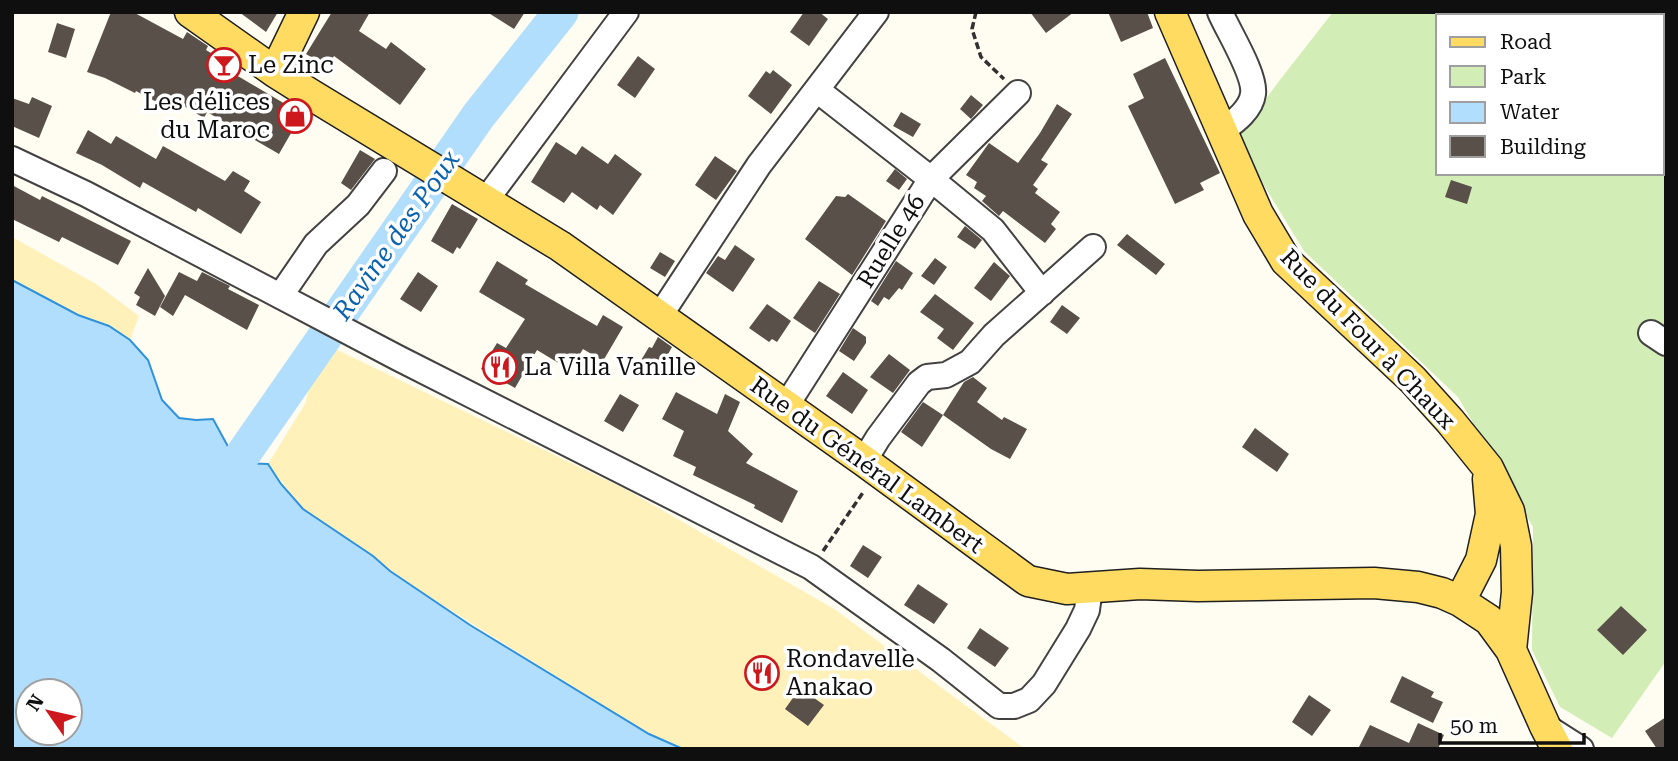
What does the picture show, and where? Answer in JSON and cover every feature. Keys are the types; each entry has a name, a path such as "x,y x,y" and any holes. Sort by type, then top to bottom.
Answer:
{"main road":[{"name":"Rue du Général Lambert","path":"190,12 275,72 560,246 1028,581 1067,589 1140,584 1211,586 1374,583 1418,587 1442,593 1489,620 1511,650 1549,741"},
{"path":"275,72 304,12"},
{"name":"Rue du Four à Chaux","path":"1170,12 1258,214 1286,261 1413,380 1488,468 1509,511 1516,546 1517,592 1511,650"},
{"path":"1460,601 1484,549 1491,514 1488,468"}],"street":[{"path":"486,200 626,12"},
{"path":"659,317 759,165 876,12"},
{"path":"1220,12 1248,71 1253,95 1244,112 1222,131"},
{"path":"817,90 993,230 1042,293"},
{"name":"Ruelle 46","path":"786,406 931,179 1018,93"},
{"path":"12,159 86,194 398,358 811,567 942,660 999,706 1014,706 1029,699 1044,684 1087,610 1090,587"},
{"path":"288,299 316,244 358,205 384,172"},
{"path":"870,466 878,438 919,383 927,377 946,375 970,362 994,335 1093,247"},
{"path":"1549,741 1581,749"}],"path":[{"path":"975,12 972,30 981,57 1018,93"},
{"path":"811,567 870,466"}],"green space":[{"path":"1333,12 1666,12 1666,661 1612,738 1560,707 1532,650 1533,527 1458,397 1304,251 1246,156 1241,134"}],"sand":[{"path":"12,237 96,284 139,316 130,340 109,326 78,315 12,280"},
{"path":"321,342 627,490 834,609 1025,749 684,749 649,734 425,594 303,509 268,464 305,404"}],"water":[{"path":"12,280 78,315 109,326 130,340 148,360 162,400 179,418 213,419 237,463 268,464 303,509 373,556 390,571 470,625 649,734 683,749 12,749"}],"building":[{"path":"111,12 133,12 183,39 187,32 208,46 206,50 234,67 231,72 302,114 279,154 207,112 204,118 169,97 164,106 136,91 135,93 87,72"},
{"path":"239,12 278,12 266,32"},
{"path":"332,12 370,12 359,31 386,49 391,42 426,69 400,105 334,56 327,67 306,54"},
{"path":"487,12 525,12 514,29"},
{"path":"804,12 819,12 828,19 809,46 790,32"},
{"path":"1030,12 1074,12 1046,33"},
{"path":"1108,12 1147,12 1153,28 1121,42"},
{"path":"57,23 75,29 66,58 48,52"},
{"path":"638,56 655,69 635,98 617,85"},
{"path":"1165,58 1220,173 1200,183 1204,190 1175,204 1128,106 1144,98 1133,74"},
{"path":"773,70 792,85 771,114 748,96 766,71 770,74"},
{"path":"971,95 983,105 971,119 960,109"},
{"path":"32,97 52,106 39,138 12,126 12,98 29,104"},
{"path":"1057,104 1072,114 1041,160 1048,164 1033,185 1038,189 1035,193 1060,212 1051,224 1056,229 1045,243 1003,211 999,216 982,201 986,196 974,188 977,182 966,175 989,143 1018,163"},
{"path":"901,112 921,124 913,137 893,126"},
{"path":"88,130 111,144 116,136 156,159 163,146 225,181 233,171 250,181 244,191 261,202 241,234 198,208 196,212 143,182 140,188 76,153"},
{"path":"556,142 576,155 582,146 608,164 615,154 642,174 613,215 600,205 597,210 572,192 564,203 531,182"},
{"path":"360,150 375,159 351,190 341,183"},
{"path":"715,156 737,171 716,200 695,185"},
{"path":"895,169 907,179 899,190 886,181"},
{"path":"1451,180 1472,187 1467,204 1445,197"},
{"path":"12,185 40,200 42,196 131,241 118,265 62,237 59,242 12,219"},
{"path":"848,194 886,221 852,275 805,239 836,196 845,197"},
{"path":"452,204 478,219 460,249 457,247 453,254 431,241"},
{"path":"965,226 982,240 975,249 957,237"},
{"path":"1127,234 1165,264 1156,275 1117,245"},
{"path":"735,245 755,259 733,292 706,273 718,256 725,260"},
{"path":"660,252 675,261 665,277 650,268"},
{"path":"935,258 947,267 934,285 921,276"},
{"path":"497,261 528,280 525,284 597,326 603,315 623,327 603,361 583,349 570,370 537,350 515,388 481,369 497,343 506,348 525,319 479,292"},
{"path":"896,261 913,273 902,290 899,288 889,300 884,297 878,306 871,301"},
{"path":"994,262 1010,276 991,301 974,288"},
{"path":"148,268 165,296 155,316 136,305 140,297 134,293"},
{"path":"179,272 197,281 202,272 259,305 247,330 185,295 173,316 160,307"},
{"path":"418,272 438,286 421,312 400,299"},
{"path":"819,281 840,294 815,333 793,318"},
{"path":"935,294 974,323 953,350 937,338 944,329 920,312"},
{"path":"767,304 791,321 777,342 772,339 769,342 749,328"},
{"path":"1062,305 1080,318 1067,334 1050,322"},
{"path":"853,328 866,337 866,343 854,361 839,351"},
{"path":"658,337 672,347 662,373 640,362"},
{"path":"889,354 910,370 893,393 870,377"},
{"path":"843,372 868,390 852,414 826,396"},
{"path":"973,377 987,388 977,402 1002,420 1004,417 1027,429 1010,459 943,415 964,382"},
{"path":"676,392 717,414 725,394 740,402 728,431 753,454 746,463 798,491 782,523 754,508 755,505 693,475 696,467 673,456 684,431 662,419"},
{"path":"620,394 639,405 623,432 604,421"},
{"path":"923,402 943,415 922,447 901,432"},
{"path":"1255,428 1289,454 1277,472 1242,447"},
{"path":"863,545 882,557 868,578 850,566"},
{"path":"918,584 948,604 934,624 904,605"},
{"path":"1621,606 1647,630 1623,655 1597,630"},
{"path":"980,628 1009,648 995,667 967,648"},
{"path":"1402,676 1434,692 1431,697 1443,702 1433,723 1390,702"},
{"path":"800,688 824,705 808,726 785,709"},
{"path":"1309,695 1331,710 1312,736 1292,722"},
{"path":"1666,717 1666,749 1657,749 1645,731"},
{"path":"1418,723 1444,735 1438,749 1358,749 1370,725 1409,743"}],"waterway":[{"name":"Ravine des Poux","path":"237,463 479,115 561,12"}],"place":[{"name":"Le Zinc","path":"224,65"},
{"name":"Les délices du Maroc","path":"295,116"},
{"name":"La Villa Vanille","path":"500,367"},
{"name":"Rondavelle Anakao","path":"762,673"}]}
